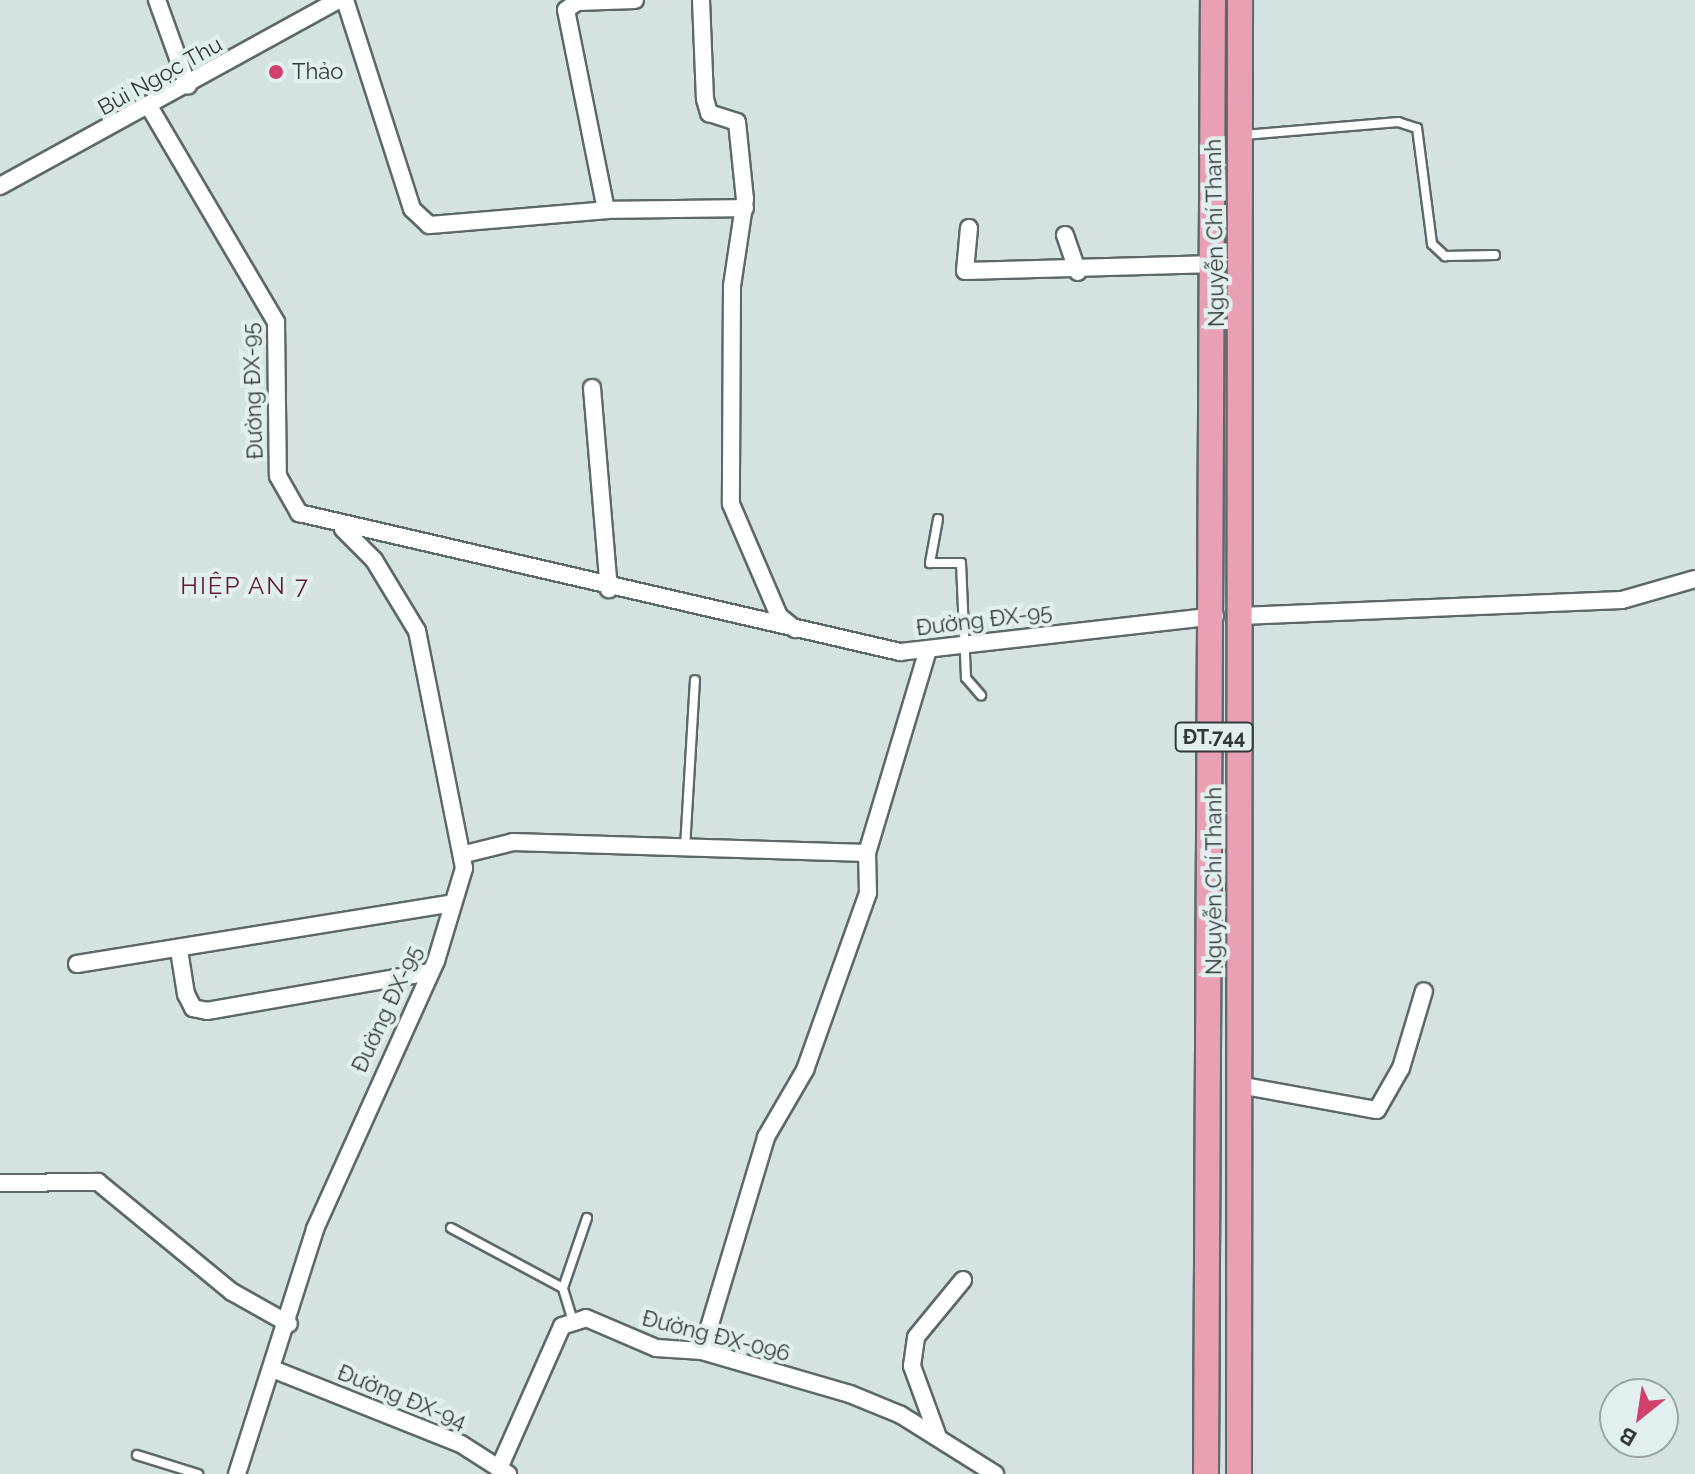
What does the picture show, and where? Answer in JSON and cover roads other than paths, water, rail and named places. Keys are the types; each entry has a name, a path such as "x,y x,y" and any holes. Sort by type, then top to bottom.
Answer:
{"main road":[{"name":"Nguyễn Chí Thanh","path":"1206,1474 1215,616 1213,0"},
{"name":"Nguyễn Chí Thanh","path":"1239,1474 1240,0"},
{"path":"1216,264 1241,262"},
{"path":"1215,616 1241,616"}],"street":[{"path":"157,0 188,86"},
{"name":"Bùi Ngọc Thu","path":"0,186 150,108 338,0"},
{"path":"345,0 417,219 429,225 606,210 745,208"},
{"path":"606,210 564,5 635,0"},
{"path":"701,0 705,99 709,113 737,122 745,208 732,286 731,504 779,616 797,630"},
{"name":"Đường ĐX-95","path":"150,108 276,322 278,476 288,503 340,526 797,630 927,653 1215,616"},
{"path":"969,228 965,271 1078,272 1216,264"},
{"path":"1065,235 1078,272"},
{"path":"592,388 609,589"},
{"name":"Đường ĐX-95","path":"237,1474 275,1370 315,1229 431,972 465,854 417,631 374,560 340,526"},
{"path":"1241,616 1622,600 1695,579"},
{"path":"702,1351 766,1137 805,1070 868,893 867,853 927,653"},
{"path":"465,854 513,842 685,853 867,853"},
{"path":"77,964 179,950 453,903"},
{"path":"179,950 186,994 193,1008 207,1011 431,972"},
{"path":"1239,1085 1377,1110 1401,1068 1424,991"},
{"path":"0,1183 98,1182 232,1292 289,1324"},
{"path":"938,1437 912,1366 916,1337 963,1280"},
{"path":"504,1470 536,1376 572,1318"},
{"name":"Đường ĐX-096","path":"572,1318 656,1348 702,1351 850,1394 938,1437 995,1474"},
{"name":"Đường ĐX-94","path":"275,1370 504,1470"}],"lane":[{"path":"1239,135 1398,122 1417,128 1432,244 1445,256 1495,255"},
{"path":"938,519 927,552 930,563 961,563 968,687 981,695"},
{"path":"685,853 695,680"},
{"path":"572,1318 563,1288 587,1218"},
{"path":"451,1228 563,1288"},
{"path":"137,1455 198,1474"}],"place":[{"name":"Thảo","path":"276,72"}],"district":[{"name":"HIỆP AN 7","path":"245,586"}]}
